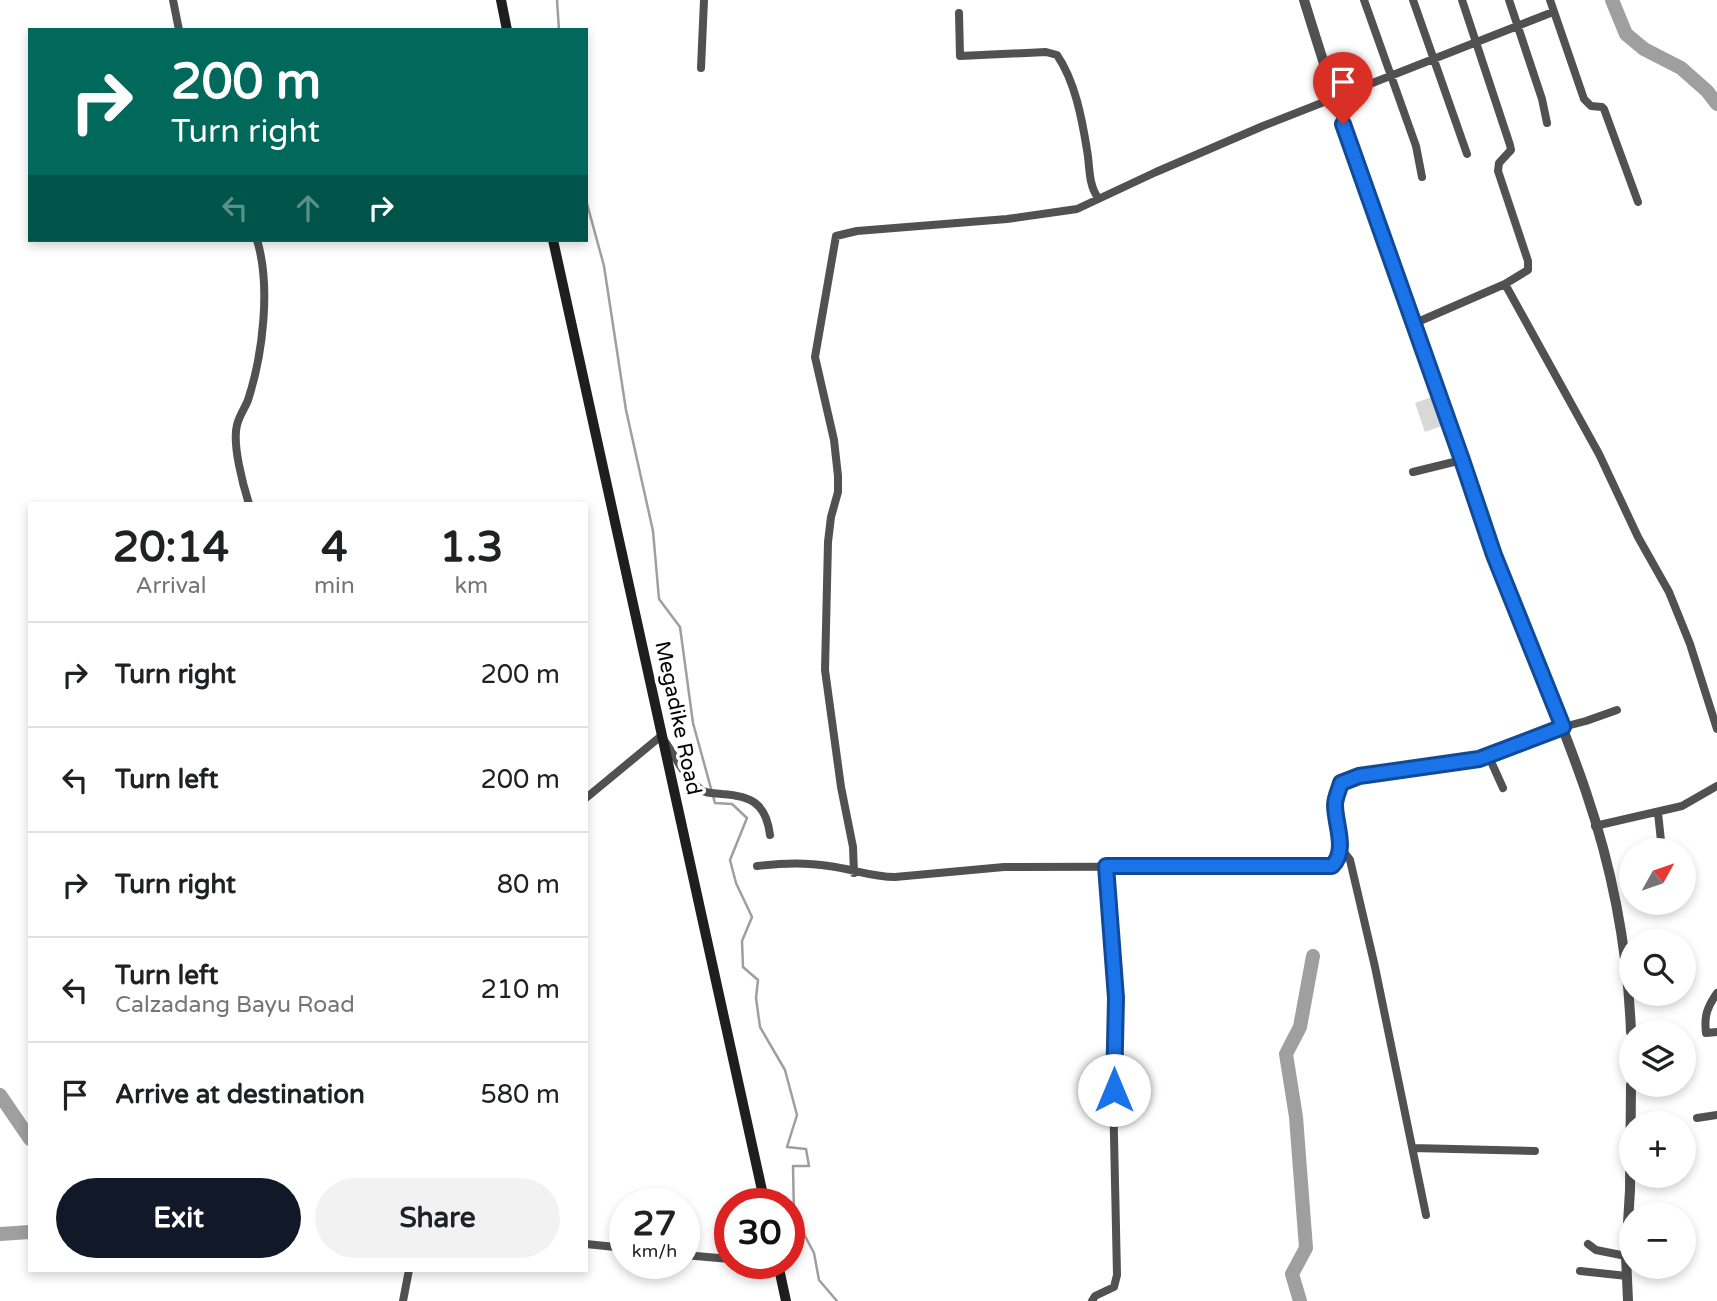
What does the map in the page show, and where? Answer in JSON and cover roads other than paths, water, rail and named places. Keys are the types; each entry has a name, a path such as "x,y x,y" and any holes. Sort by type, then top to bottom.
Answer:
{"main road":[{"path":"501,0 508,28"},
{"name":"Megadike Road","path":"552,242 761,1188"},
{"path":"781,1279 786,1301"}],"street":[{"path":"173,0 179,28"},
{"path":"701,68 704,0"},
{"path":"1304,0 1334,99 1494,555 1563,727 1587,795 1617,918 1629,989 1630,1020"},
{"path":"1364,0 1416,146 1422,177"},
{"path":"1413,0 1467,154"},
{"path":"1413,324 1527,273 1529,266 1498,171 1499,163 1511,150 1510,145 1462,0"},
{"path":"1509,0 1547,123"},
{"path":"1550,0 1584,99 1591,106 1604,109 1637,202"},
{"path":"854,873 853,847 839,775 825,670 828,542 838,492 838,476 834,440 814,357 836,236 857,231 1066,212 1251,131 1553,12"},
{"path":"959,13 960,56 1046,52 1057,55 1071,87 1083,129 1091,187 1098,198"},
{"path":"248,502 241,478 236,426 248,399 260,350 264,302 261,252 258,242"},
{"path":"1504,284 1599,454 1638,537 1669,592 1686,633 1717,729"},
{"path":"1412,472 1462,460"},
{"path":"757,866 795,863 895,877 1004,867 1332,866 1337,862 1340,847 1335,803 1341,783 1359,776 1489,757 1563,727 1586,722 1617,710"},
{"path":"588,796 662,736 677,764 692,783 704,792 743,796 753,802 762,809 769,822 770,835"},
{"path":"1489,757 1503,788"},
{"path":"1595,826 1682,806 1717,786"},
{"path":"1658,813 1661,838"},
{"path":"1340,847 1350,860 1376,967 1426,1215"},
{"path":"1092,1301 1114,1287 1117,1275 1113,1066 1116,998 1106,866"},
{"path":"1717,993 1707,1007 1704,1022 1706,1033 1717,1032"},
{"path":"1629,1202 1631,1097"},
{"path":"1697,1118 1717,1115"},
{"path":"1413,1148 1535,1151"},
{"path":"588,1244 609,1246"},
{"path":"1588,1244 1596,1250 1619,1255"},
{"path":"1580,1271 1619,1275"},
{"path":"403,1301 409,1272"},
{"path":"1627,1279 1628,1301"}],"waterway":[{"path":"557,0 559,28"},
{"path":"1612,0 1626,34 1644,49 1681,68 1707,91 1717,104"},
{"path":"588,207 604,266 626,410 653,531 659,599 680,627 693,723 715,803 732,804 747,818 730,860 736,883 752,917 742,941 743,967 758,980 756,998 760,1027 785,1070 797,1115 787,1147 806,1149 809,1166 793,1166 794,1215 814,1253 819,1280 837,1301"},
{"path":"1300,1301 1292,1274 1306,1248 1296,1117 1286,1054 1300,1027 1313,956"},
{"path":"0,1095 28,1136"},
{"path":"0,1234 28,1232"}]}
